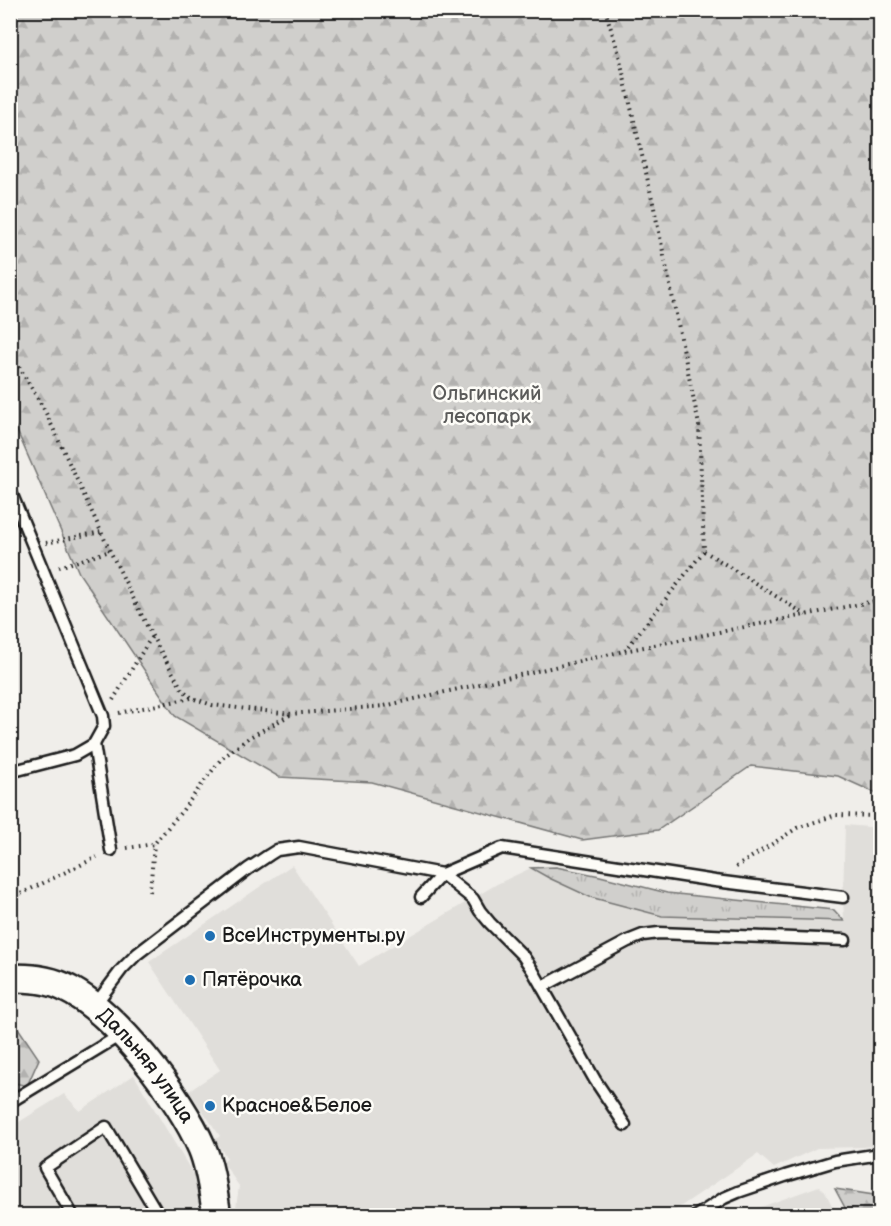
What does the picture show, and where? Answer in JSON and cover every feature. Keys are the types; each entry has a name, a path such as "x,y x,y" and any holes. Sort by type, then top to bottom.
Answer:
{"street":[{"name":"Дальняя улица","path":"10,978 43,979 63,986 79,995 111,1021 150,1066 193,1131 208,1165 217,1215"}],"lane":[{"path":"10,490 104,716 104,726 94,744 75,755 10,772"},
{"path":"94,744 111,850"},
{"path":"94,1006 136,954 248,869 277,850 298,847 442,874 473,899 490,923 533,970 595,1080 625,1125"},
{"path":"421,897 442,874 502,848 715,881 843,897"},
{"path":"542,987 643,935 659,933 845,940"},
{"path":"10,1102 122,1034"},
{"path":"73,1215 45,1168 106,1127 159,1215"},
{"path":"696,1215 724,1198 785,1176 835,1161 880,1154"}],"path":[{"path":"605,10 618,51 653,203 699,425 704,550 624,651"},
{"path":"10,351 45,411 110,551 152,636 182,689 192,698 212,705 291,714 384,706 624,651 880,600"},
{"path":"34,545 101,532"},
{"path":"704,550 807,615"},
{"path":"44,572 110,551"},
{"path":"104,716 152,636"},
{"path":"104,716 192,698"},
{"path":"150,892 154,844 221,759 250,737 291,714"},
{"path":"715,881 796,828 836,815 880,816"},
{"path":"10,899 111,850 154,844"}],"shaded area":[{"path":"845,825 880,828 880,1145 817,1148 774,1168 758,1154 668,1215 235,1215 239,1186 222,1161 227,1158 215,1140 220,1136 189,1091 220,1070 149,962 292,865 359,966 497,884 531,868 549,878 844,921"},
{"path":"134,1075 208,1199 181,1215 11,1216 11,1127 64,1094 80,1111"},
{"path":"819,1186 825,1192 837,1215 739,1215"}],"green space":[{"name":"Ольгинский лесопарк","path":"10,11 880,11 880,795 838,776 751,766 658,830 582,840 372,782 279,777 175,716 79,573 11,417"},
{"path":"556,867 667,893 834,910 844,921 662,916 590,897 531,868"},
{"path":"10,1016 39,1059 27,1086 11,1082"},
{"path":"835,1189 880,1196 880,1215 849,1215"}],"place":[{"name":"ВсеИнструменты.ру","path":"210,936"},
{"name":"Пятёрочка","path":"190,980"},
{"name":"Красное&Белое","path":"210,1106"}]}
